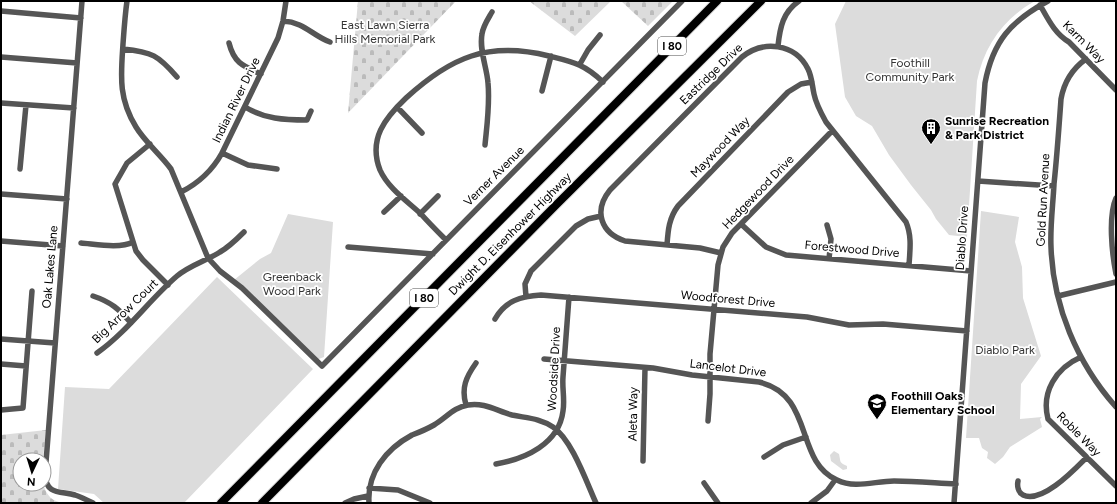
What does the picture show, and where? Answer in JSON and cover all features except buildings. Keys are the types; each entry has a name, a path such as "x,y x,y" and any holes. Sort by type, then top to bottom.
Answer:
{"highway":[{"name":"Dwight D. Eisenhower Highway","path":"221,503 717,1"},
{"name":"Dwight D. Eisenhower Highway","path":"262,503 556,205 761,1"}],"street":[{"name":"Oak Lakes Lane","path":"82,1 45,475 48,485 54,491 77,496 93,503"},
{"path":"127,1 121,78 123,98 131,118 143,136 171,169 208,258"},
{"name":"Indian River Drive","path":"181,192 193,186 206,175 222,153 278,38 283,21 286,1"},
{"name":"Verner Avenue","path":"208,258 220,271 242,288 322,366 682,1"},
{"path":"778,46 780,26 784,17 799,1"},
{"name":"Diablo Drive","path":"954,503 985,83 990,61 998,45 1009,29 1023,16 1048,1"},
{"name":"Karm Way","path":"1040,5 1050,23 1061,37 1069,42 1116,90"},
{"path":"1,11 81,18"},
{"path":"485,145 488,83 483,53 482,35 492,12"},
{"path":"283,21 302,25 330,42"},
{"path":"580,64 588,50 600,35"},
{"path":"229,43 235,60 261,74"},
{"name":"Eastridge Drive","path":"601,216 602,203 610,190 742,57 748,52 761,46 778,46 793,52 803,62 810,75 819,109 832,131 906,222 910,232 909,266"},
{"path":"123,50 142,51 155,56 166,64 177,77"},
{"path":"446,240 401,196 380,170 377,152 379,134 387,117 424,82 440,70 458,61 483,53 495,51 518,51 551,56 580,64 592,71 603,82"},
{"path":"542,91 551,56"},
{"path":"1,57 77,63"},
{"name":"Gold Run Avenue","path":"1086,59 1077,66 1069,76 1062,93 1054,186 1051,248 1058,296 1067,327 1081,358 1102,390 1116,407"},
{"name":"Maywood Way","path":"667,245 669,223 671,216 678,206 788,92 801,84 812,82"},
{"path":"1,103 74,108"},
{"path":"20,169 26,105"},
{"path":"245,107 257,114 273,118 307,120 311,111"},
{"path":"397,107 422,133"},
{"name":"Hedgewood Drive","path":"708,421 710,354 718,265 721,253 730,236 832,131"},
{"path":"150,144 126,163 115,184 136,251 168,285"},
{"path":"222,153 248,165 277,169"},
{"path":"978,181 1054,186"},
{"path":"1,194 67,199"},
{"path":"384,212 401,196"},
{"path":"420,214 438,196"},
{"path":"1116,198 1114,204 1112,229 1116,274"},
{"path":"526,297 525,284 530,272 576,226 601,216 607,230 618,239 625,242 700,248 721,253"},
{"name":"Forestwood Drive","path":"741,224 760,243 772,251 786,255 971,271"},
{"path":"827,225 831,239 829,259"},
{"name":"Big Arrow Court","path":"97,353 131,323 168,285 190,266 221,252 244,232"},
{"path":"1,241 63,246"},
{"path":"81,243 118,246 126,245 132,242"},
{"path":"348,247 433,254"},
{"path":"1058,296 1116,282"},
{"path":"1,410 23,408 32,291"},
{"name":"Woodforest Drive","path":"494,319 500,310 507,305 526,297 541,295 807,317 848,325 883,324 966,331"},
{"path":"93,296 113,305 131,323"},
{"name":"Woodside Drive","path":"556,430 563,412 564,361 569,297"},
{"path":"1,339 55,343"},
{"name":"Roble Way","path":"1081,358 1067,364 1057,374 1050,386 1046,407 1049,422 1116,486"},
{"name":"Lancelot Drive","path":"544,359 645,368 759,382 775,387 792,403 814,458 820,468 835,480 851,484 894,481 956,484"},
{"path":"466,405 463,395 464,388 467,377 476,363"},
{"path":"1,364 26,366"},
{"name":"Aleta Way","path":"643,461 645,368"},
{"path":"369,503 369,488 376,468 396,447 413,435 434,425 455,410 466,405 478,404 489,406 510,414 539,420 556,430 570,446 596,503"},
{"path":"496,464 515,460 532,452 548,441 554,435 556,430"},
{"path":"764,457 783,445 806,437"},
{"path":"1018,481 1019,490 1023,495 1030,497 1040,496 1048,493 1060,484 1086,458"},
{"path":"811,503 827,491 835,480"},
{"path":"704,483 718,503"},
{"path":"369,488 398,490 430,503"},
{"path":"345,503 354,499 368,496"}],"green space":[{"name":"East Lawn Sierra Hills Memorial Park","path":"358,1 456,1 348,113"},
{"path":"529,1 611,1 575,36"},
{"path":"621,1 673,1 648,26"},
{"name":"Foothill Community Park","path":"846,1 1035,1 1014,16 997,34 990,45 980,68 977,81 967,237 949,235 889,155 872,126 856,116 845,97 835,24"},
{"name":"Diablo Park","path":"981,211 1019,217 1015,242 1022,267 1023,298 1041,356 1021,384 1020,419 1042,417 1040,419 1042,427 1010,447 1003,457 995,464 987,458 988,452 982,448 979,438 966,438"},
{"name":"Greenback Wood Park","path":"288,214 333,222 324,357 316,360 234,280 260,259 271,253"},
{"path":"217,277 313,369 184,503 104,503 94,494 58,489 65,387 109,389"},
{"path":"46,430 44,452 12,452 12,492 46,492 53,500 65,503 1,503 1,435"},
{"path":"834,451 839,454 841,462 847,466 847,469 843,470 831,461 830,455"}],"place":[{"name":"Sunrise Recreation & Park District","path":"931,145"},
{"name":"Foothill Oaks Elementary School","path":"877,420"}]}
